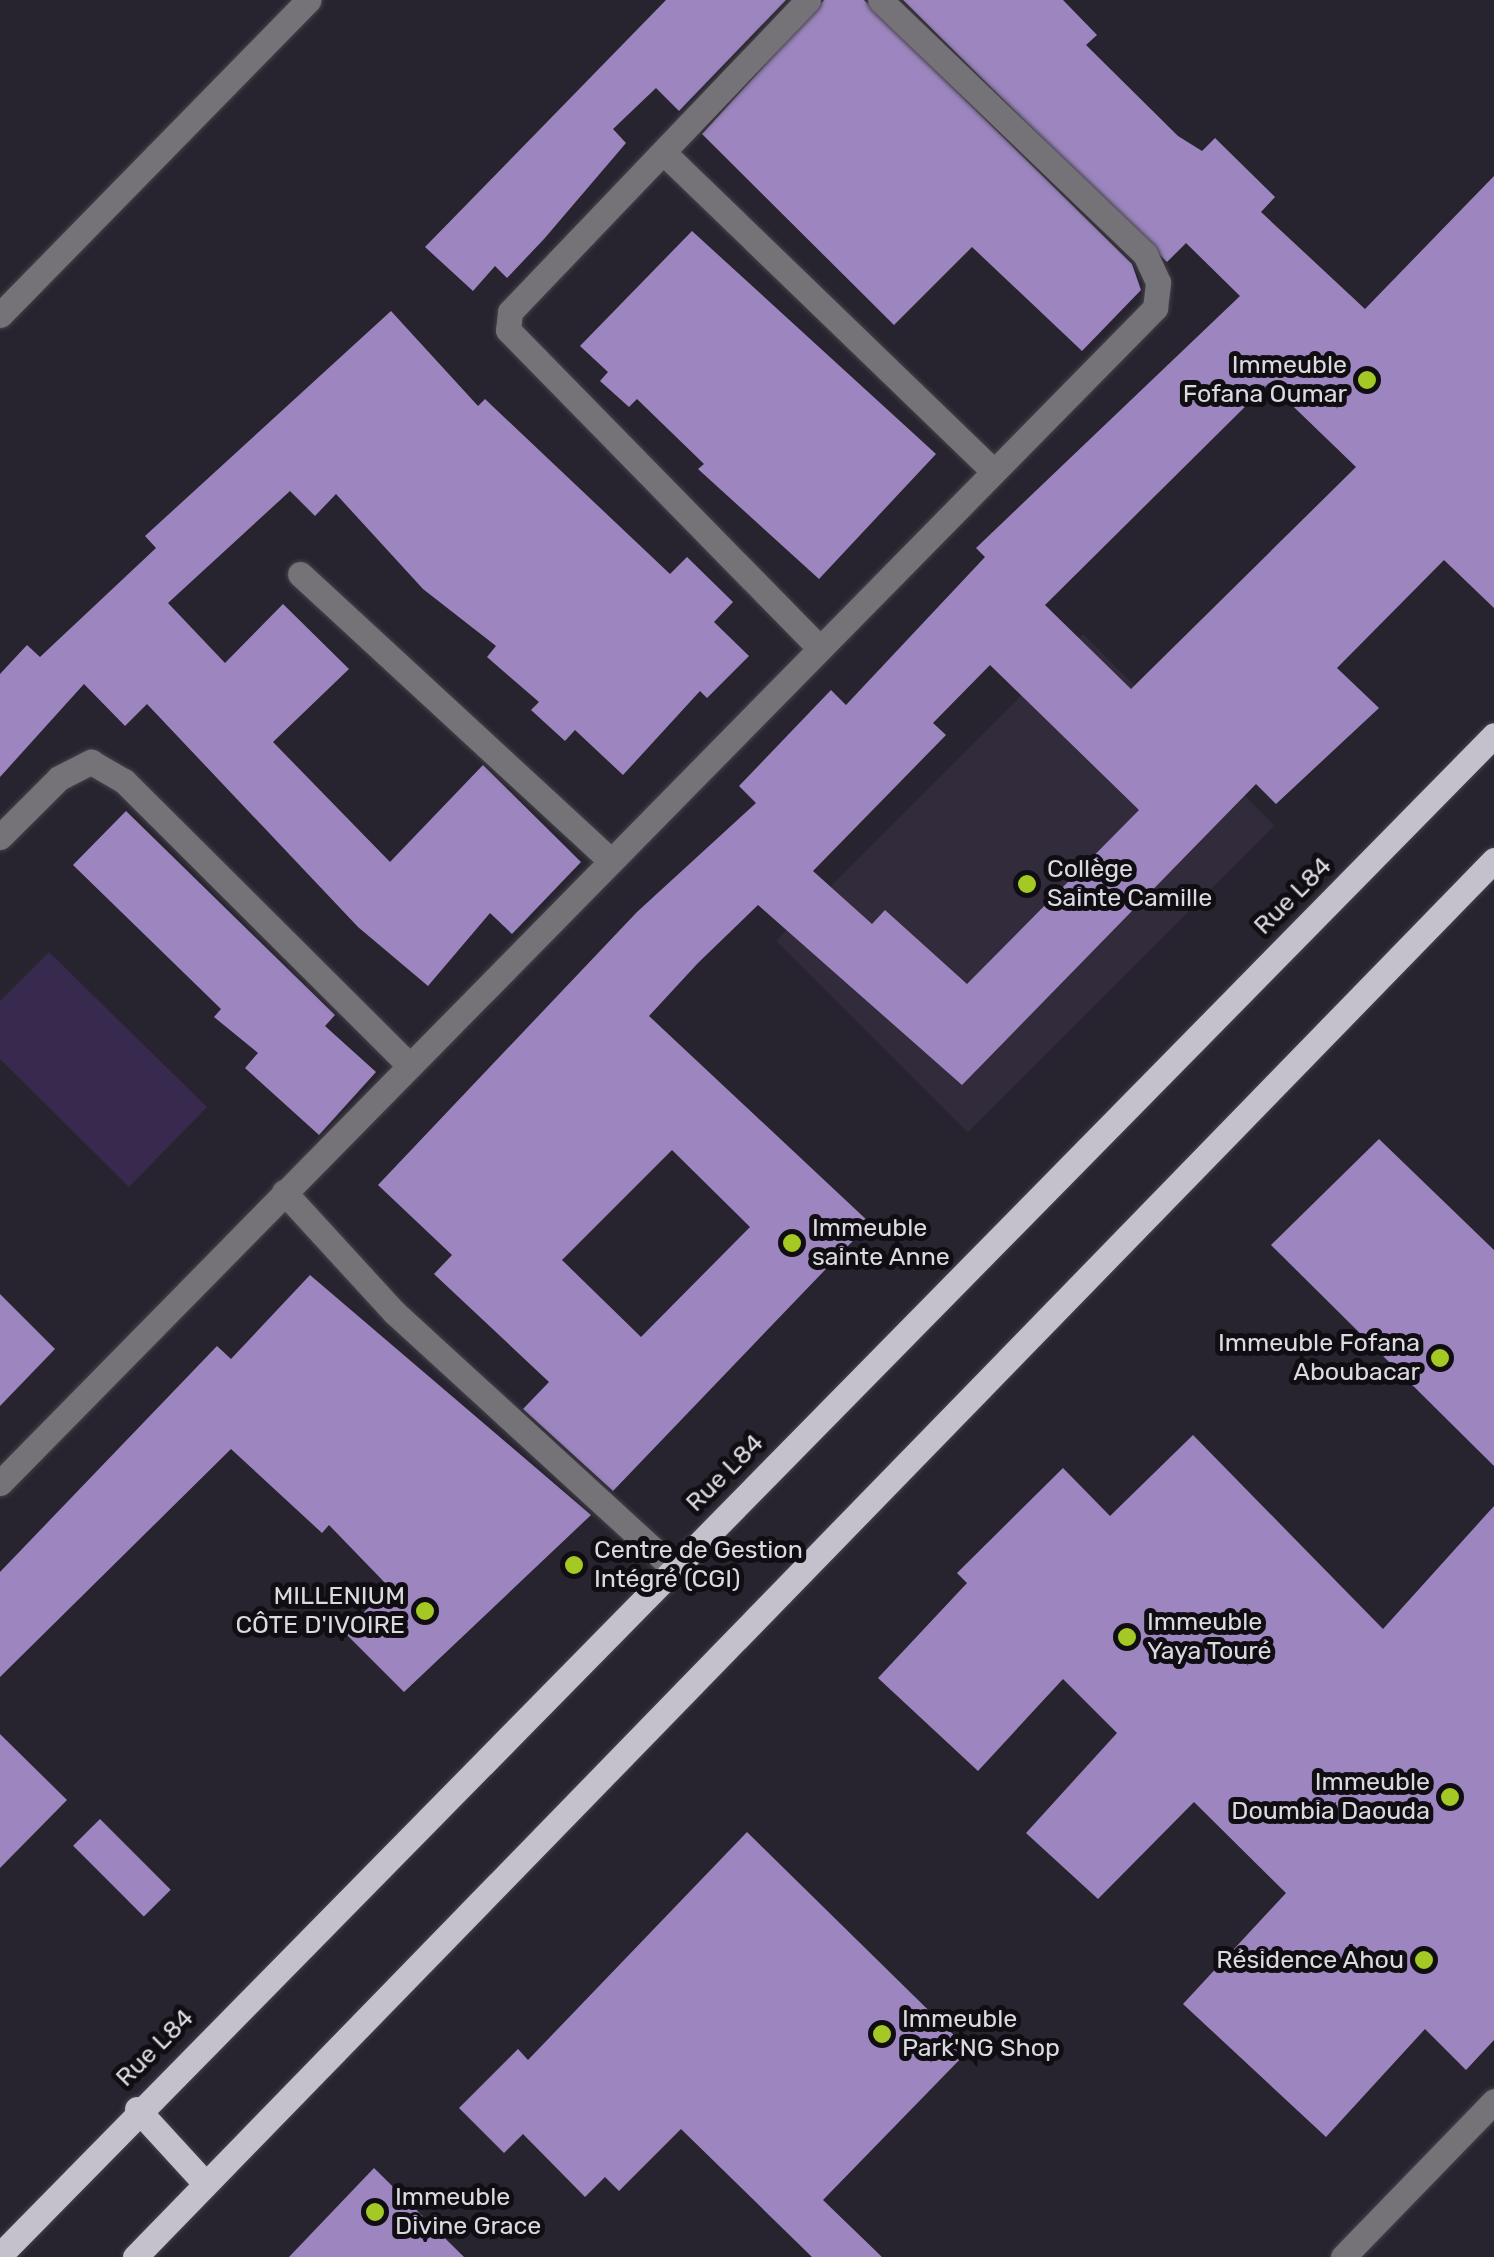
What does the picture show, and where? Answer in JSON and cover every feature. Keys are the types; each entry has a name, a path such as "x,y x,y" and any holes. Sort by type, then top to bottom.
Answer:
{"main road":[{"name":"Rue L84","path":"0,2255 136,2110 1494,735"},
{"path":"135,2257 203,2181 1494,860"},
{"path":"136,2110 203,2181"}],"street":[{"path":"0,315 309,0"},
{"path":"808,0 510,312 508,330 816,646"},
{"path":"5,1468 284,1192 990,468 1155,308 1158,282 1145,254 880,0"},
{"path":"664,153 990,468"},
{"path":"300,574 609,859"},
{"path":"0,837 58,778 91,762 124,781 408,1064"},
{"path":"284,1192 394,1312 674,1569"},
{"path":"1343,2257 1494,2101"}],"shaded area":[{"name":"Collège Sainte Camille","path":"1083,634 1275,826 968,1133 776,941"},
{"path":"49,952 207,1107 129,1187 0,1059 0,1001"}],"building":[{"path":"666,0 786,0 679,111 656,88 613,129 626,143 544,239 507,278 495,266 473,291 425,247"},
{"path":"824,0 864,0 1132,264 1141,290 1082,351 972,247 894,325 702,134"},
{"path":"903,0 1063,0 1097,35 1086,45 1178,136 1202,151 1215,138 1275,197 1261,212 1365,309 1494,176 1494,608 1444,560 1337,668 1379,708 1276,804 1256,784 962,1085 758,905 698,963 649,1016 870,1223 613,1491 523,1409 549,1382 434,1274 452,1255 378,1185 637,912 756,803 739,786 831,690 846,705 985,557 976,548 1240,296 1186,243 1167,262","holes":["1269,383 1356,467 1131,689 1045,605","990,665 1139,810 967,984 885,910 872,924 813,871 946,735 933,723","672,1150 750,1227 641,1337 562,1260"]},
{"path":"692,231 936,454 819,579 698,469 704,464 637,399 629,407 600,381 608,372 580,346"},
{"path":"391,311 478,406 485,399 670,574 687,557 733,602 714,622 749,656 707,698 700,691 623,775 575,730 565,741 531,710 539,702 487,657 496,646 423,589 336,494 315,516 290,491 168,603 225,663 283,604 349,669 273,742 390,862 483,765 581,862 512,934 490,913 428,986 358,927 147,704 125,726 84,684 0,777 0,674 27,645 40,657 156,548 145,536"},
{"path":"126,811 335,1015 325,1026 376,1072 319,1135 245,1068 258,1053 214,1017 221,1009 73,865"},
{"name":"Immeuble Fofana Aboubacar","path":"1379,1139 1494,1250 1494,1466 1271,1245"},
{"path":"310,1275 591,1515 404,1692 344,1632 389,1587 329,1525 322,1533 231,1449 0,1677 0,1572 217,1346 231,1359"},
{"path":"0,1294 55,1349 0,1406"},
{"path":"1193,1435 1383,1629 1494,1506 1494,2040 1466,2070 1425,2029 1326,2137 1183,2004 1286,1893 1194,1802 1098,1899 1026,1833 1117,1733 1063,1679 978,1771 878,1678 967,1583 957,1573 1063,1468 1110,1516"},
{"path":"0,1734 67,1800 0,1868"},
{"path":"100,1819 171,1890 144,1917 73,1846"},
{"name":"Immeuble Park'NG Shop","path":"747,1832 969,2050 823,2200 882,2257 812,2257 681,2129 619,2191 605,2177 585,2197 523,2134 504,2153 459,2108 518,2049 528,2060"},
{"name":"Immeuble Divine Grace","path":"374,2168 464,2257 289,2257"}],"place":[{"name":"Immeuble Fofana Oumar","path":"1367,380"},
{"name":"Collège Sainte Camille","path":"1027,884"},
{"name":"Immeuble sainte Anne","path":"792,1243"},
{"name":"Immeuble Fofana Aboubacar","path":"1440,1358"},
{"name":"Centre de Gestion Intégré (CGI)","path":"574,1565"},
{"name":"MILLENIUM CÔTE D'IVOIRE","path":"425,1611"},
{"name":"Immeuble Yaya Touré","path":"1127,1637"},
{"name":"Immeuble Doumbia Daouda","path":"1450,1797"},
{"name":"Résidence Ahou","path":"1424,1960"},
{"name":"Immeuble Park'NG Shop","path":"882,2034"},
{"name":"Immeuble Divine Grace","path":"375,2212"}]}
